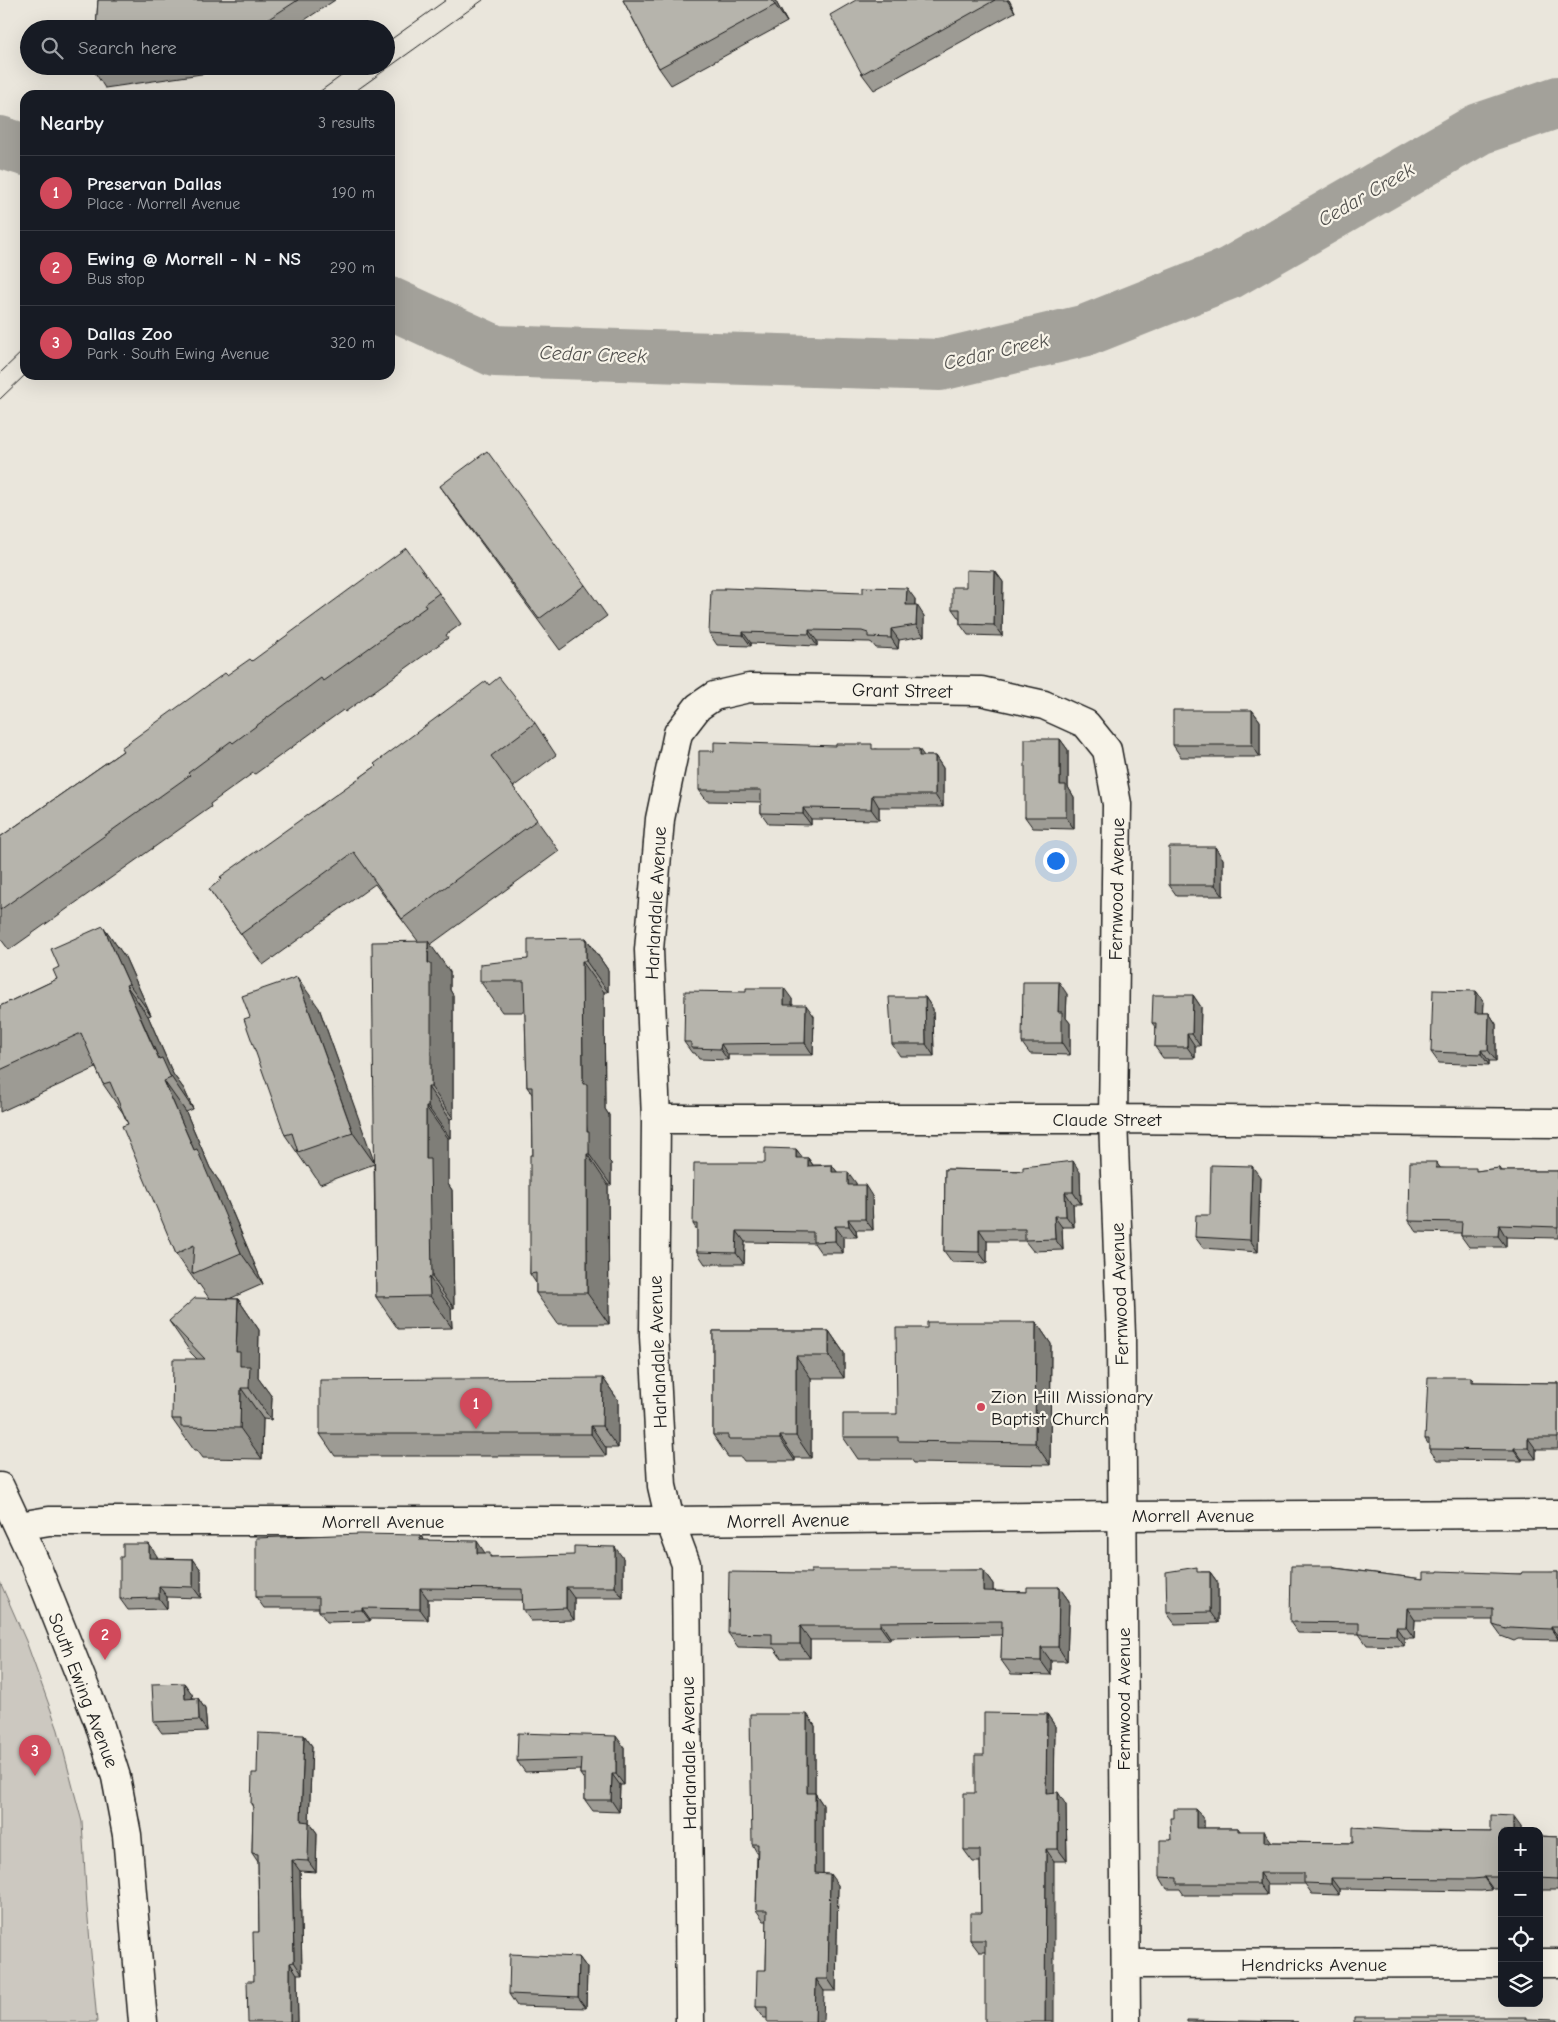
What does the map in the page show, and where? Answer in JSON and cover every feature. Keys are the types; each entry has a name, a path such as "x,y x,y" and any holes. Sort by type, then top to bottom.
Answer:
{"street":[{"name":"Grant Street","path":"714,696 749,688 980,691 1044,705 1086,724"},
{"name":"Harlandale Avenue","path":"690,2022 686,1564 670,1521 662,1486 654,1336 656,1119 649,950 660,819 678,733 698,707 714,696"},
{"name":"Fernwood Avenue","path":"1086,724 1107,750 1117,804 1113,1119 1121,1335 1126,2022"},
{"name":"Claude Street","path":"656,1119 1113,1119 1558,1123"},
{"name":"South Ewing Avenue","path":"0,1487 19,1526 99,1723 116,1777 127,1835 143,2022"},
{"name":"Morrell Avenue","path":"19,1526 49,1521 670,1521 1558,1514"},
{"name":"Hendricks Avenue","path":"1126,1964 1498,1963"},
{"path":"1543,1963 1558,1963"}],"shaded area":[{"path":"0,1582 26,1641 58,1730 82,1822 97,2022 0,2022"}],"building":[{"path":"98,0 298,0 267,20 97,20"},
{"path":"623,0 772,0 775,5 659,68"},
{"path":"856,0 995,0 862,74 830,15"},
{"path":"487,451 585,585 539,619 440,486"},
{"path":"406,548 439,593 424,604 426,607 323,681 321,678 233,743 231,741 188,773 190,775 0,910 0,837 123,751 121,748 225,673 227,675 250,659 252,661"},
{"path":"966,570 995,571 994,625 960,624 960,609 952,609 952,587 966,587"},
{"path":"863,587 907,588 906,605 917,605 916,625 891,629 891,638 868,637 868,633 862,631 809,630 809,634 743,632 743,635 709,633 711,590 724,590 724,588 863,593"},
{"path":"499,677 535,723 491,756 537,820 402,919 354,852 241,934 209,889 222,879 220,877 376,766 374,764 486,681 489,685"},
{"path":"1173,710 1252,710 1252,745 1173,745"},
{"path":"1025,739 1060,739 1060,785 1066,785 1066,817 1025,817"},
{"path":"714,742 836,746 836,744 872,744 872,749 919,749 919,756 935,756 935,795 872,795 871,809 803,808 803,814 761,813 761,790 699,790 699,751 714,751"},
{"path":"1169,847 1215,847 1215,885 1169,885"},
{"path":"103,926 129,984 126,985 150,1040 159,1059 162,1058 171,1078 164,1081 194,1150 197,1149 241,1253 192,1274 194,1245 176,1254 122,1126 128,1124 110,1082 103,1084 81,1033 0,1070 0,1006 57,979 53,970 59,967 51,949"},
{"path":"586,938 586,961 582,961 583,1084 587,1084 587,1132 589,1132 589,1154 587,1154 587,1293 536,1293 536,1273 530,1274 530,1155 533,1155 532,1087 527,1087 524,981 480,981 480,964 528,959 528,939"},
{"path":"428,941 428,963 431,963 431,1087 428,1087 428,1107 426,1107 426,1159 430,1159 432,1277 429,1277 430,1296 376,1297 372,942"},
{"path":"297,977 353,1133 298,1152 292,1133 285,1135 244,1019 250,1017 242,996"},
{"path":"1023,982 1059,982 1058,1012 1062,1012 1062,1043 1022,1043"},
{"path":"746,988 784,988 784,1005 806,1005 805,1043 721,1044 720,1049 691,1048 691,1042 684,1042 685,991 746,992"},
{"path":"1433,990 1476,991 1475,1013 1489,1013 1488,1050 1481,1050 1481,1054 1431,1052"},
{"path":"1153,995 1193,995 1192,1034 1187,1034 1187,1047 1155,1047 1156,1023 1152,1023"},
{"path":"889,997 925,997 926,1044 892,1044"},
{"path":"765,1148 796,1149 796,1158 808,1158 808,1166 832,1165 832,1172 848,1172 848,1185 865,1185 865,1219 848,1219 849,1226 835,1226 835,1241 813,1242 813,1232 737,1231 736,1253 697,1252 697,1224 693,1224 694,1163 765,1163"},
{"path":"1073,1161 1073,1192 1065,1192 1066,1216 1054,1216 1055,1239 1025,1240 1025,1229 979,1229 979,1252 944,1251 945,1169 1023,1171 1023,1167"},
{"path":"1410,1162 1436,1162 1436,1168 1476,1168 1476,1171 1499,1168 1499,1171 1558,1171 1558,1227 1499,1225 1498,1236 1461,1236 1462,1222 1409,1221"},
{"path":"1211,1165 1252,1166 1250,1240 1195,1237 1196,1215 1210,1215"},
{"path":"195,1298 238,1299 236,1352 240,1352 240,1366 250,1366 249,1388 241,1388 240,1428 181,1427 181,1419 172,1419 173,1359 205,1359 169,1321"},
{"path":"927,1322 1036,1322 1035,1443 898,1441 898,1437 843,1437 843,1414 897,1414 896,1328 927,1328"},
{"path":"713,1331 829,1331 829,1356 796,1356 796,1436 780,1436 780,1439 728,1439 728,1435 713,1435"},
{"path":"1428,1377 1471,1377 1471,1382 1558,1383 1558,1438 1528,1438 1528,1448 1514,1448 1514,1450 1429,1449 1429,1439 1425,1439"},
{"path":"603,1378 602,1426 591,1426 591,1434 320,1434 320,1380"},
{"path":"360,1534 420,1535 420,1540 477,1541 477,1553 490,1553 490,1557 574,1555 574,1546 615,1547 615,1587 566,1587 566,1608 523,1610 522,1589 420,1588 420,1609 362,1608 362,1610 319,1611 319,1597 256,1597 256,1538"},
{"path":"123,1544 149,1544 149,1558 193,1559 193,1587 159,1586 159,1598 120,1599 120,1557 123,1557"},
{"path":"1291,1566 1334,1566 1334,1568 1423,1579 1423,1572 1438,1571 1521,1574 1522,1572 1558,1572 1558,1627 1551,1627 1551,1629 1510,1627 1506,1629 1493,1625 1493,1608 1407,1608 1406,1627 1396,1627 1396,1635 1359,1634 1359,1623 1290,1622"},
{"path":"1197,1567 1197,1572 1210,1572 1210,1612 1167,1613 1166,1572"},
{"path":"811,1570 983,1570 983,1591 1027,1592 1027,1587 1059,1587 1058,1647 1041,1647 1041,1661 1001,1660 1002,1621 880,1622 880,1626 800,1626 800,1644 772,1644 772,1634 728,1633 729,1572 811,1573"},
{"path":"184,1683 185,1699 198,1698 199,1720 154,1722 152,1684"},
{"path":"984,1713 1047,1714 1046,1793 1058,1792 1058,1849 1046,1849 1045,2022 985,2022 985,1940 970,1940 970,1913 981,1913 980,1850 964,1850 964,1793 975,1793 975,1755 984,1755"},
{"path":"750,1714 807,1714 807,1793 815,1793 815,1873 830,1874 828,1979 816,1979 815,2022 767,2022 767,2007 756,2007 757,1970 766,1970 767,1910 756,1910 758,1844 752,1844"},
{"path":"258,1733 304,1735 301,1821 309,1822 308,1861 292,1860 294,1962 290,1963 290,2022 248,2022 247,1981 254,1981 253,1932 259,1932 258,1854 252,1853 253,1804 251,1804 252,1773 257,1773"},
{"path":"518,1733 616,1736 616,1774 612,1774 611,1800 585,1800 585,1774 580,1774 581,1759 517,1761"},
{"path":"1174,1809 1196,1809 1196,1828 1238,1828 1238,1831 1264,1831 1264,1842 1353,1843 1353,1827 1412,1831 1491,1832 1491,1815 1513,1816 1513,1827 1498,1827 1498,1877 1473,1879 1331,1878 1331,1884 1304,1883 1304,1873 1259,1873 1259,1884 1177,1884 1177,1878 1160,1877 1160,1840 1171,1840 1170,1818 1174,1818"},
{"path":"1543,1836 1558,1837 1558,1879 1543,1878"},
{"path":"510,1954 579,1957 578,1997 509,1994"},
{"path":"1354,2017 1526,2017 1526,2019 1558,2020 1558,2022 1354,2022"},
{"path":"1187,2020 1298,2022 1187,2022"}],"waterway":[{"name":"Cedar Creek","path":"395,305 495,351 940,365 1087,330 1230,273 1479,129 1558,102"},
{"name":"Cedar Creek","path":"0,142 20,148"}],"tram line":[{"path":"395,37 446,0"},
{"path":"395,63 483,0"},
{"path":"322,90 343,75"},
{"path":"357,90 378,75"},
{"path":"0,373 20,354"},
{"path":"0,399 20,380"}],"place":[{"name":"Zion Hill Missionary Baptist Church","path":"981,1407"},
{"name":"Preservan Dallas","path":"476,1429"},
{"name":"Ewing @ Morrell - N - NS","path":"105,1660"},
{"name":"Dallas Zoo","path":"35,1776"}]}
